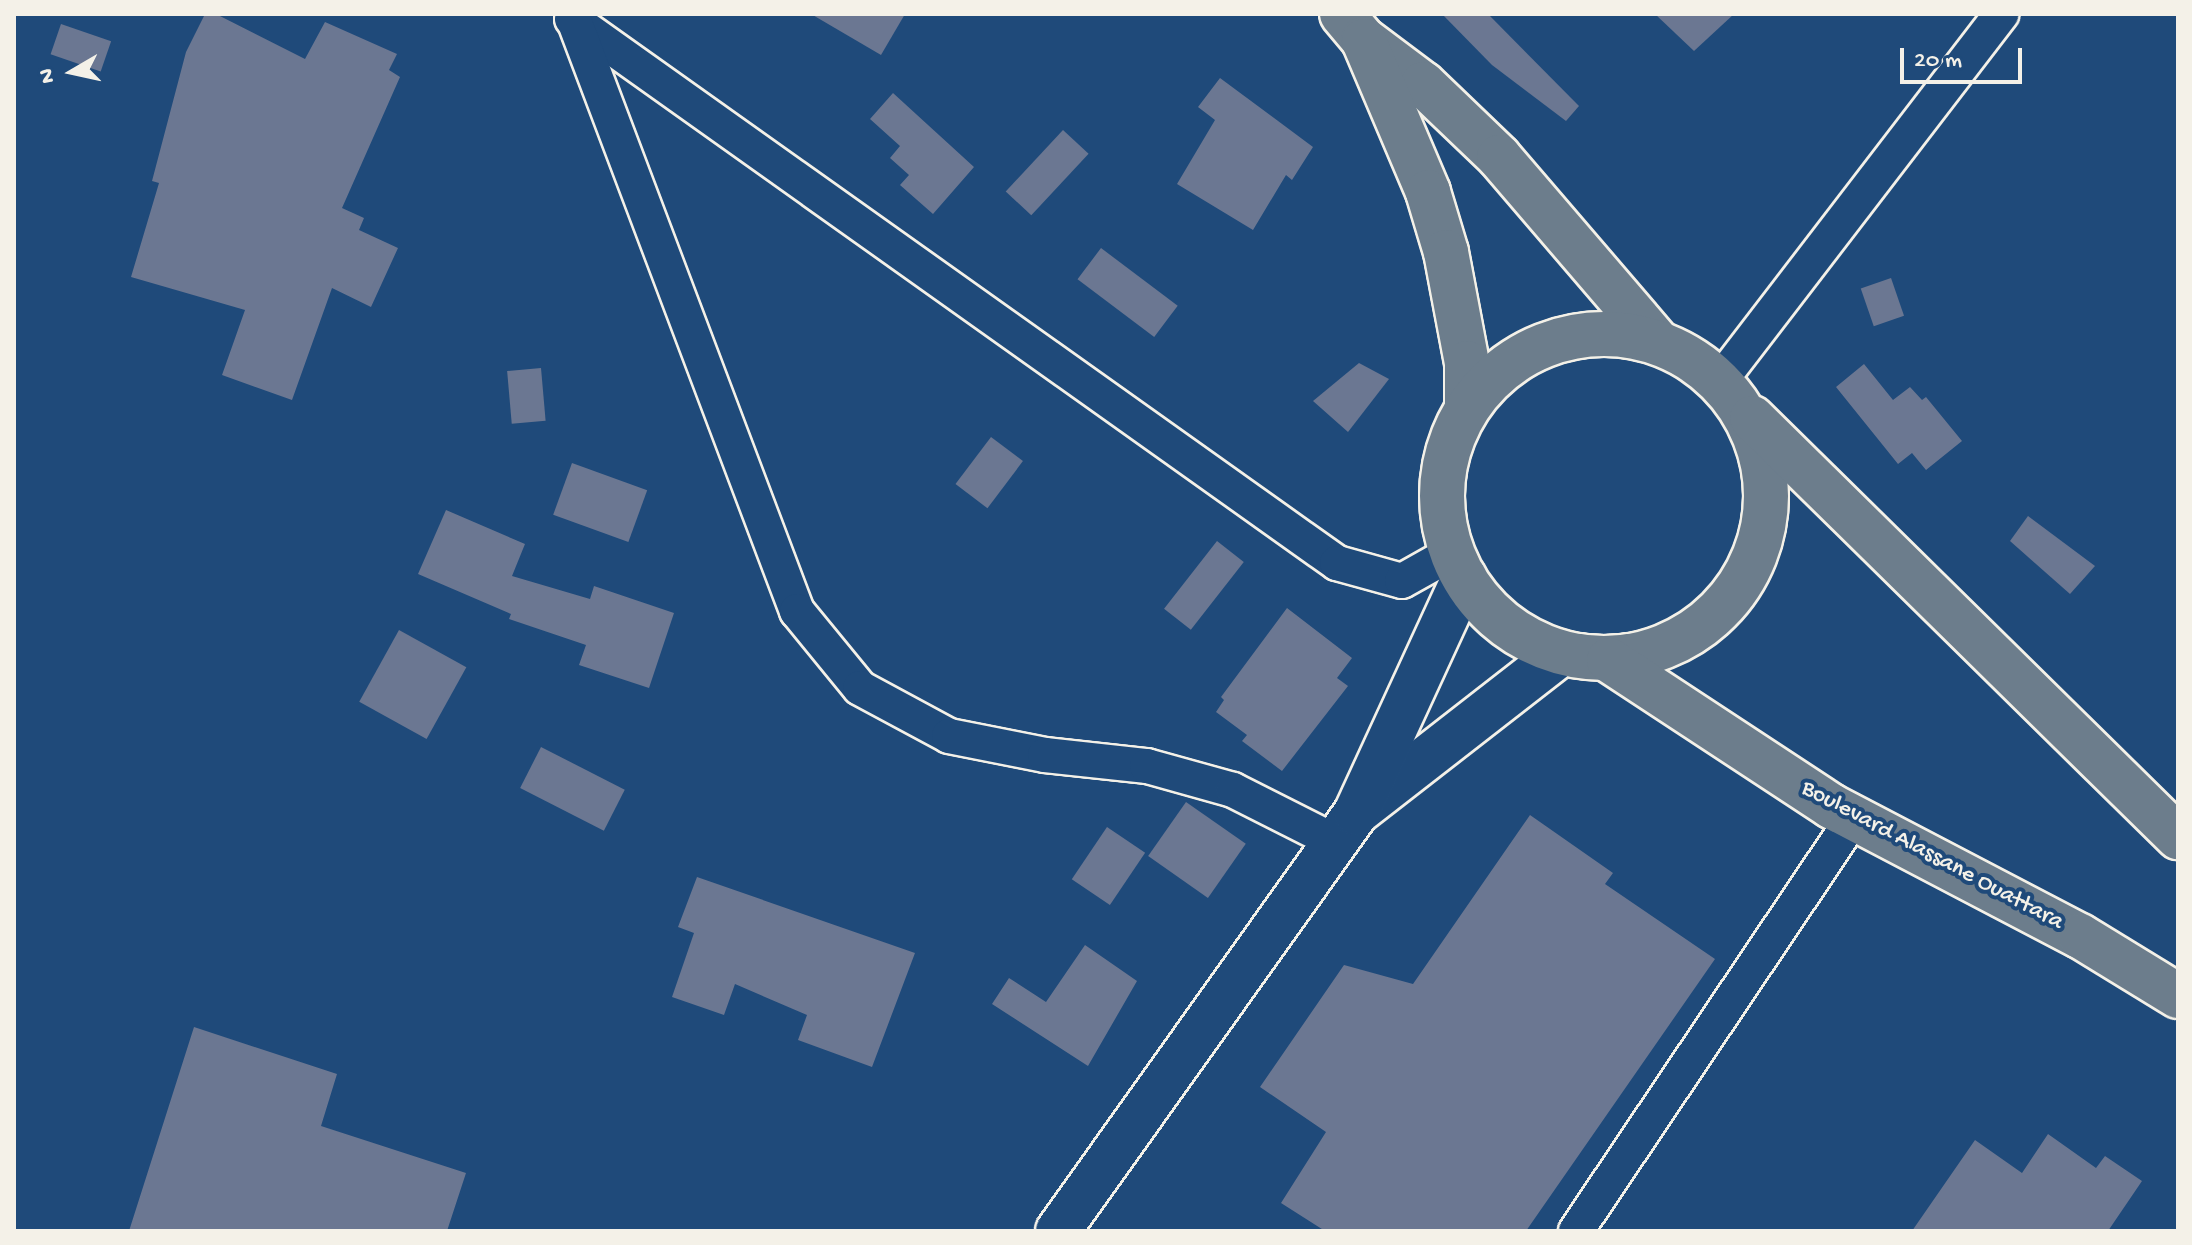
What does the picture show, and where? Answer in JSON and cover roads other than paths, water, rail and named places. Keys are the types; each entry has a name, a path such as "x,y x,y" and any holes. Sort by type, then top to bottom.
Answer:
{"main road":[{"path":"1353,26 1423,84 1499,157 1656,340 1732,396 2178,837"},
{"path":"1353,26 1428,192 1446,252 1467,363 1467,408"},
{"path":"1656,340 1618,332 1559,338 1507,364 1467,408 1447,454 1441,504 1458,566 1505,625 1560,654 1609,660 1674,645 1728,603 1761,543 1767,476 1732,396"},
{"name":"Boulevard Alassane Ouattara","path":"1609,660 1854,818 2080,936 2178,996"}],"street":[{"path":"1732,396 2001,14"},
{"path":"570,17 1337,563 1402,581 1458,566"},
{"path":"570,17 797,611 860,688 949,736 1045,755 1147,766 1345,827"},
{"path":"1058,1231 1345,827 1458,566"},
{"path":"1345,827 1560,654"},
{"path":"1576,1231 1854,818"}]}
